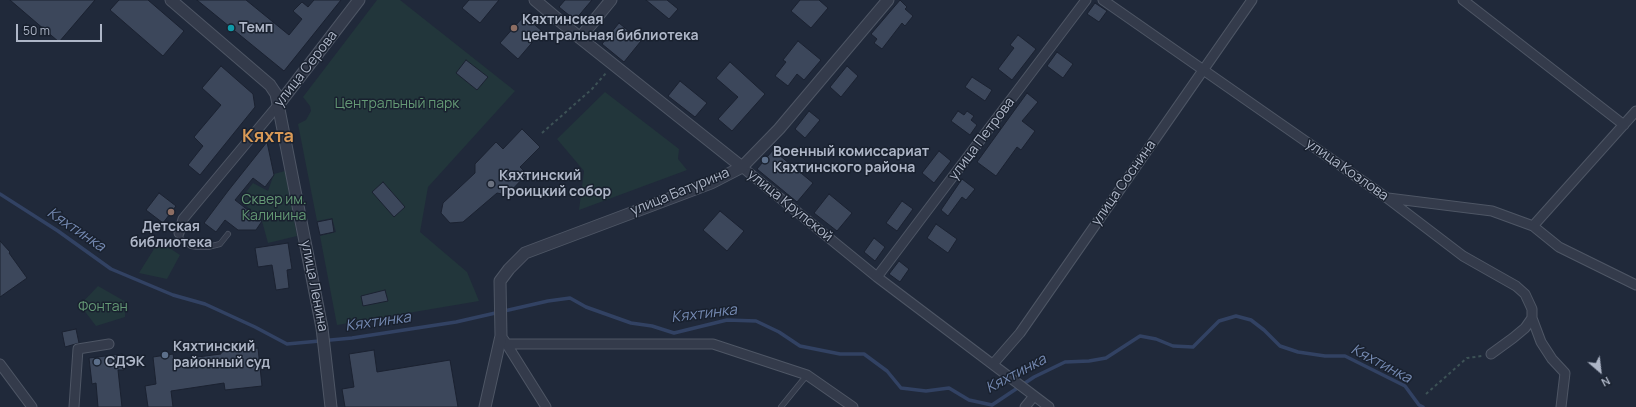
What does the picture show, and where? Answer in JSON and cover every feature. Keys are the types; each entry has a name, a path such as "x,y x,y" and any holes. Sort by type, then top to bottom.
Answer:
{"street":[{"name":"улица Ленина","path":"171,0 270,85 276,94 322,328 331,407"},
{"name":"улица Серова","path":"178,232 183,219 279,104 359,0"},
{"name":"улица Крупской","path":"535,0 580,38 877,277 1049,407"},
{"path":"580,38 611,0"},
{"name":"улица Батурина","path":"485,407 504,340 500,322 500,281 509,269 525,253 711,183 742,167 779,129 888,0"},
{"name":"улица Петрова","path":"877,277 1086,0"},
{"name":"улица Козлова","path":"1103,0 1387,198 1464,256 1516,286 1525,294 1532,309 1532,318 1541,342 1564,373 1561,407"},
{"name":"улица Соснина","path":"993,364 1020,333 1252,0"},
{"path":"1463,0 1624,125"},
{"path":"1533,226 1636,111"},
{"path":"1387,198 1492,211 1533,226 1559,247 1636,285"},
{"path":"1491,354 1525,328 1532,318"},
{"path":"504,340 713,344 807,375 853,407"},
{"path":"504,340 546,407"},
{"path":"74,407 78,349 109,344"},
{"path":"0,364 32,407"},
{"path":"1025,407 1034,396"}],"lane":[{"path":"178,232 181,240 191,246 197,247 208,247 220,244 228,234"},
{"path":"781,407 807,375"}],"path":[{"path":"542,133 592,89 613,64"},
{"path":"1426,394 1467,358 1491,354"}],"green space":[{"name":"Центральный парк","path":"377,0 400,0 515,91 428,187 420,232 467,272 479,301 337,325 320,236 336,232 332,218 317,221 298,124 306,120 311,111 310,106 303,97"},
{"path":"605,92 679,149 678,159 687,170 579,210 584,171 557,139"},
{"name":"Сквер им. Калинина","path":"285,171 297,236 268,243 262,221 240,200 253,183 268,191 274,174"},
{"path":"159,241 180,255 167,279 139,273"},
{"name":"Фонтан","path":"98,286 126,302 125,317 96,326 80,305"}],"building":[{"path":"10,0 95,0 59,42"},
{"path":"119,0 148,0 184,31 163,56 110,10"},
{"path":"197,0 246,0 289,35 302,19 293,11 302,2 308,7 314,0 341,0 284,71"},
{"path":"469,0 499,0 480,23 462,8"},
{"path":"565,0 592,0 575,20 559,7"},
{"path":"646,0 667,0 678,9 669,19"},
{"path":"800,0 819,0 828,8 811,28 791,11"},
{"path":"900,0 907,7 905,9 913,16 905,26 902,23 882,49 874,43 877,39 871,34"},
{"path":"1095,3 1107,11 1099,22 1087,14"},
{"path":"524,16 542,31 518,59 500,43"},
{"path":"619,23 641,41 624,62 602,44"},
{"path":"1018,35 1036,49 1012,80 998,69 1014,48 1010,45"},
{"path":"798,41 821,60 804,80 797,74 788,86 775,76 786,62 783,60"},
{"path":"1057,52 1073,64 1063,78 1047,66"},
{"path":"466,60 488,77 477,90 456,73"},
{"path":"730,62 765,94 732,131 718,119 738,97 716,78"},
{"path":"221,66 253,94 255,107 200,175 188,165 203,146 194,137 221,105 202,88"},
{"path":"847,66 858,76 841,97 830,87"},
{"path":"972,77 992,90 985,101 965,87"},
{"path":"680,81 707,103 695,117 668,96"},
{"path":"1027,93 1038,102 1022,121 1035,131 1021,150 1017,147 996,176 977,162"},
{"path":"809,111 820,120 805,138 795,129"},
{"path":"958,111 964,115 967,111 974,116 971,120 977,125 970,135 951,121"},
{"name":"Кяхтинский Троицкий собор","path":"522,129 540,147 520,167 527,174 507,195 497,193 463,222 450,223 441,213 443,203 475,173 475,164 496,142 503,149"},
{"path":"267,142 274,175 265,187 253,178 235,200 262,221 256,230 238,230 225,220 216,232 204,223"},
{"path":"773,150 813,183 797,202 757,169"},
{"path":"939,151 951,161 934,183 922,173"},
{"path":"962,179 975,189 966,200 962,197 948,216 941,210"},
{"path":"383,182 405,207 394,217 372,192"},
{"path":"159,193 176,206 163,223 146,210"},
{"path":"829,194 852,213 837,231 814,213"},
{"path":"902,201 913,209 897,231 886,223"},
{"path":"720,211 744,231 727,251 703,230"},
{"path":"332,219 334,232 320,235 317,222"},
{"path":"936,224 957,239 948,253 927,238"},
{"path":"874,238 885,247 875,261 864,252"},
{"path":"0,241 10,252 9,253 27,278 0,297"},
{"path":"288,243 292,269 287,270 289,288 276,290 272,265 258,267 255,248"},
{"path":"899,261 909,269 900,282 889,274"},
{"path":"385,290 388,301 363,306 361,296"},
{"path":"76,329 79,343 65,347 62,332"},
{"path":"258,348 262,386 225,390 224,383 171,391 173,407 148,407 145,386 156,384 153,357 173,354 174,360 221,354 221,352"},
{"path":"374,350 377,372 450,360 458,407 345,407 342,389 354,387 349,354"},
{"path":"122,354 124,370 118,370 122,407 98,407 96,383 92,384 89,358"}],"waterway":[{"name":"Кяхтинка","path":"0,194 58,231 111,269 173,295 205,304 255,327 287,344 352,338 456,322 548,301 570,298 586,307 631,323 652,326 674,333 727,320 756,321 779,332 800,346 840,354 864,354 887,371 901,388 926,391 949,388 969,400 992,405 1034,377 1065,362 1089,361 1106,358 1140,336 1156,339 1173,346 1193,347 1219,321 1236,316 1251,320 1264,330 1280,346 1298,352 1325,356 1345,356 1405,386 1419,405 1423,407"}],"place":[{"name":"Темп","path":"231,28"},
{"name":"Кяхтинская центральная библиотека","path":"514,28"},
{"name":"Военный комиссариат Кяхтинского района","path":"765,160"},
{"name":"Кяхтинский Троицкий собор","path":"491,184"},
{"name":"Детская библиотека","path":"171,212"},
{"name":"Кяхтинский районный суд","path":"165,355"},
{"name":"СДЭК","path":"97,362"}],"district":[{"name":"Кяхта","path":"268,137"}]}
